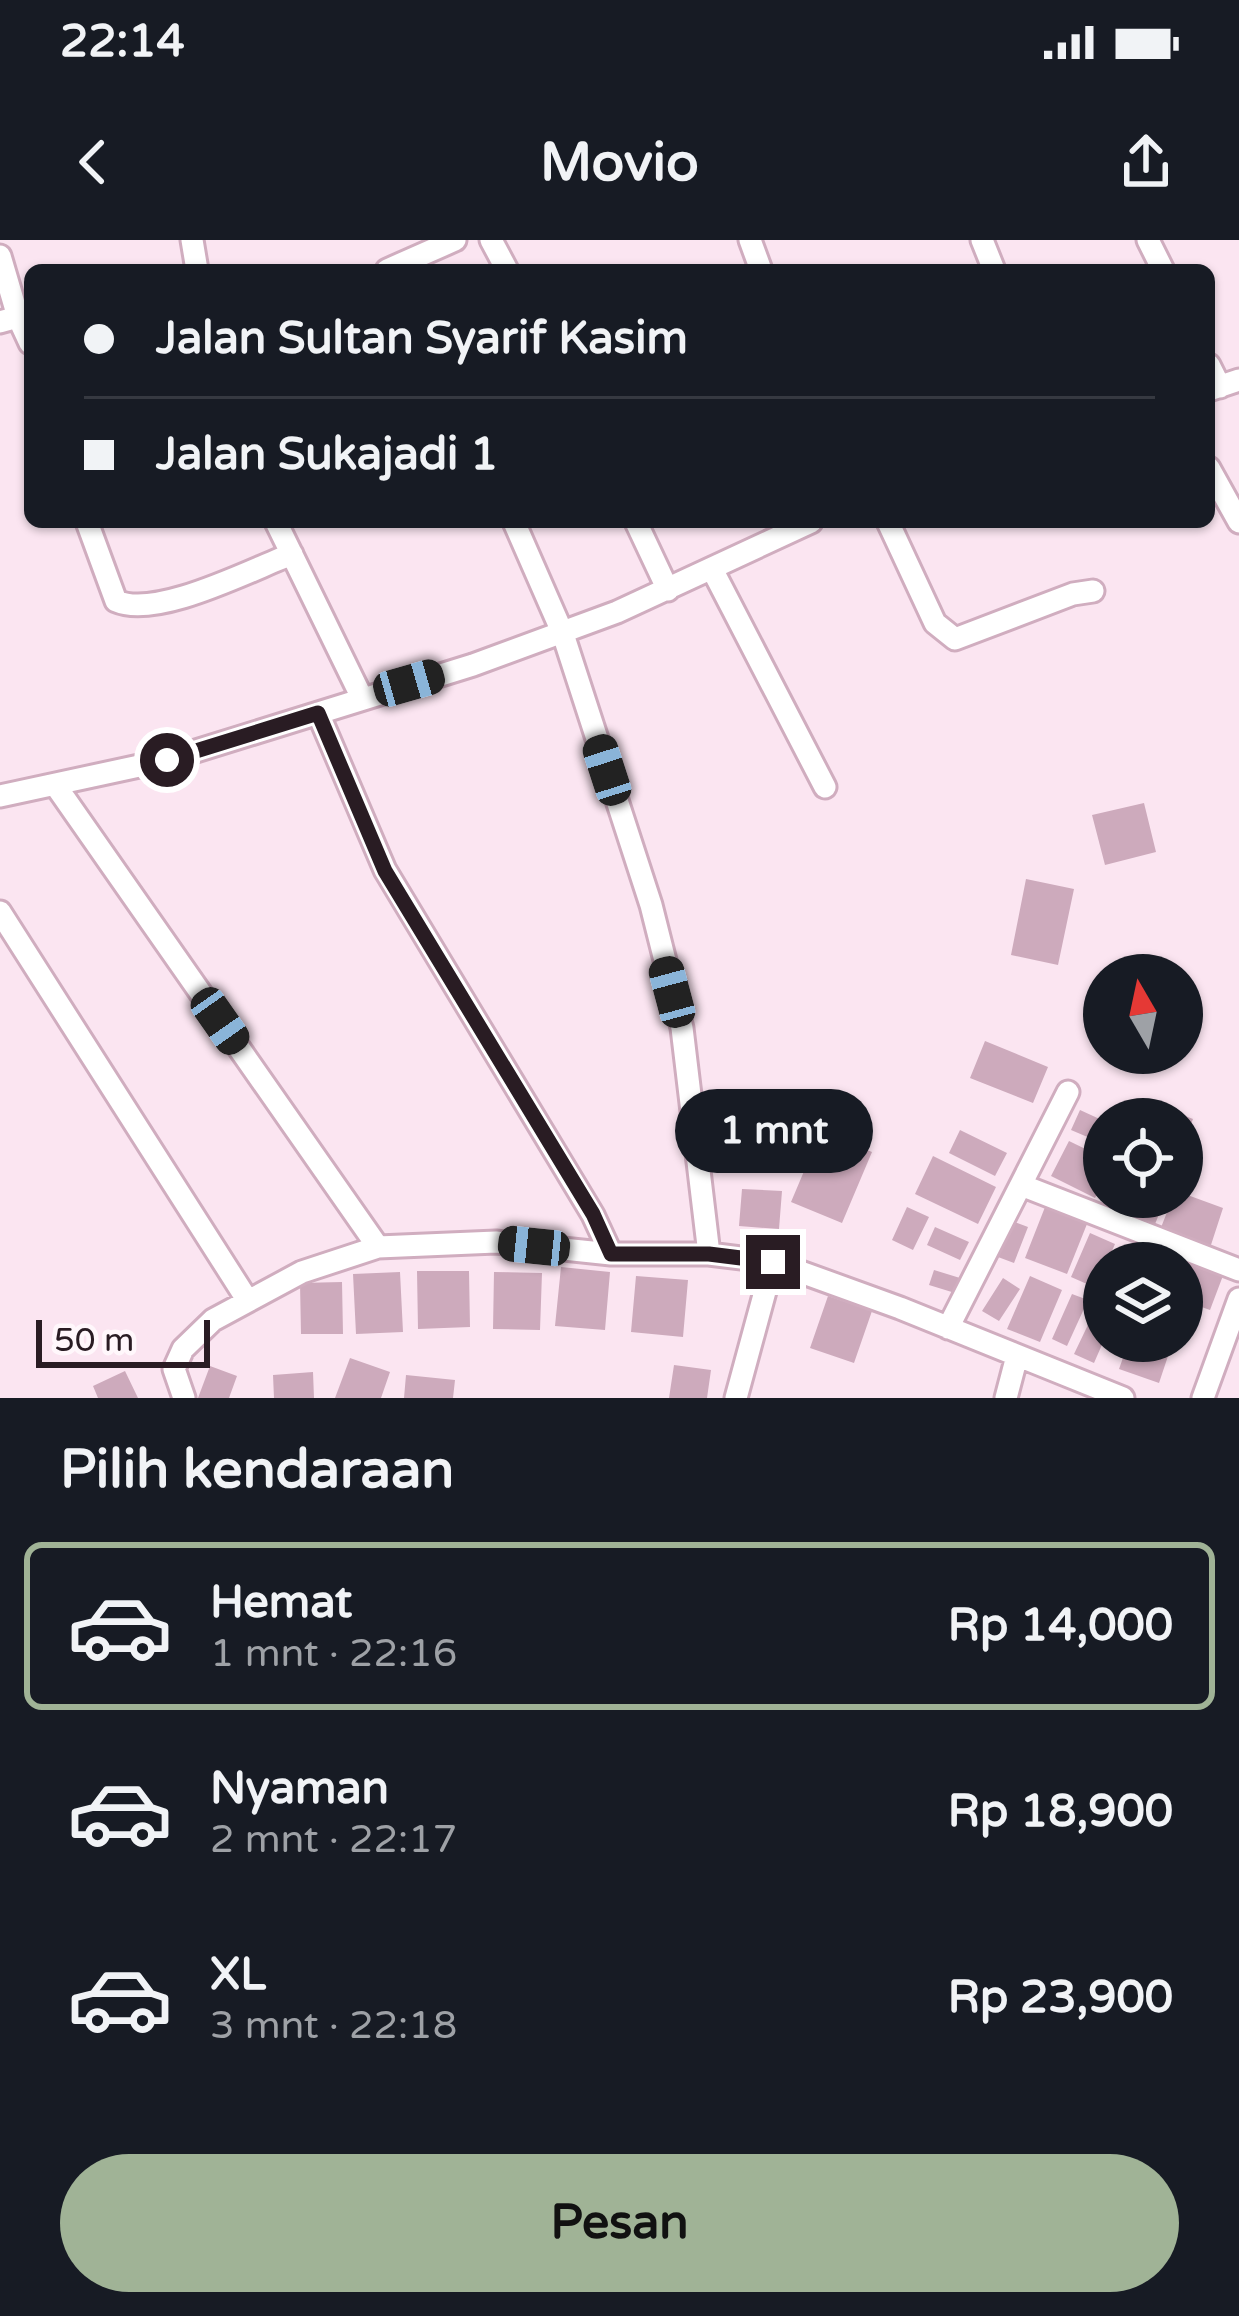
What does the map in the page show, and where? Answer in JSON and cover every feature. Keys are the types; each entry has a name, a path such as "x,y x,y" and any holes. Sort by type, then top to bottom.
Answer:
{"street":[{"path":"404,264 455,240"},
{"path":"0,256 16,317"},
{"path":"1215,479 1239,523"},
{"path":"89,528 116,601 130,607 181,596 292,554"},
{"path":"279,528 362,698"},
{"path":"517,528 563,634 651,905 682,1028 709,1254"},
{"path":"638,528 668,590"},
{"path":"0,796 167,760 563,634 798,528"},
{"path":"890,528 935,623 956,639 1073,594 1093,591"},
{"path":"712,569 825,787"},
{"path":"318,713 385,871 593,1214 611,1254"},
{"path":"56,786 378,1247"},
{"path":"0,912 248,1301"},
{"path":"948,1328 1068,1092"},
{"path":"1021,1185 1239,1270"},
{"path":"184,1398 174,1369 183,1349 213,1320 302,1272 378,1247 496,1242 611,1254 709,1254 773,1262 1123,1398"},
{"path":"736,1398 773,1262"},
{"path":"1202,1398 1239,1299"},
{"path":"1006,1398 1017,1356"}],"building":[{"path":"1144,803 1156,852 1105,865 1092,815"},
{"path":"1026,879 1074,889 1058,965 1011,955"},
{"path":"985,1041 1048,1067 1033,1103 970,1078"},
{"path":"1080,1110 1083,1111 1083,1135 1071,1130"},
{"path":"960,1130 1007,1153 995,1176 949,1153"},
{"path":"821,1131 872,1152 842,1223 791,1202"},
{"path":"1069,1141 1083,1148 1083,1192 1051,1176"},
{"path":"933,1156 996,1187 978,1224 915,1194"},
{"path":"742,1189 782,1191 779,1229 739,1226"},
{"path":"1203,1201 1223,1208 1210,1248 1160,1230 1165,1218 1203,1218"},
{"path":"1047,1202 1089,1219 1067,1274 1025,1258"},
{"path":"907,1207 929,1217 913,1250 892,1240"},
{"path":"1125,1218 1157,1218 1153,1229"},
{"path":"1012,1221 1028,1227 1014,1263 998,1257"},
{"path":"935,1227 969,1242 960,1260 927,1245"},
{"path":"1090,1233 1110,1242 1086,1242"},
{"path":"1083,1249 1083,1282 1071,1277"},
{"path":"1203,1266 1224,1273 1210,1310 1203,1308"},
{"path":"561,1267 610,1272 605,1330 555,1326"},
{"path":"934,1270 960,1278 955,1293 929,1285"},
{"path":"417,1271 469,1271 470,1327 418,1329"},
{"path":"400,1272 403,1332 356,1334 353,1274"},
{"path":"494,1272 542,1273 540,1330 493,1329"},
{"path":"636,1276 688,1280 683,1337 631,1332"},
{"path":"1030,1276 1062,1290 1040,1342 1007,1329"},
{"path":"1003,1278 1020,1289 999,1321 982,1311"},
{"path":"342,1282 343,1334 301,1334 300,1283"},
{"path":"1072,1294 1083,1298 1083,1311 1067,1346 1052,1339"},
{"path":"828,1296 872,1311 854,1363 810,1348"},
{"path":"1083,1335 1083,1358 1074,1354"},
{"path":"350,1358 390,1372 381,1398 335,1398"},
{"path":"1122,1362 1166,1362 1159,1383 1119,1369"},
{"path":"674,1365 711,1370 707,1398 669,1398"},
{"path":"210,1366 237,1376 229,1398 198,1398"},
{"path":"125,1371 138,1398 98,1398 93,1386"},
{"path":"313,1372 314,1398 274,1398 273,1375"},
{"path":"406,1375 455,1380 453,1398 404,1398"}],"route":[{"path":"167,760 318,713 385,871 593,1214 611,1254 709,1254 773,1262"}]}
